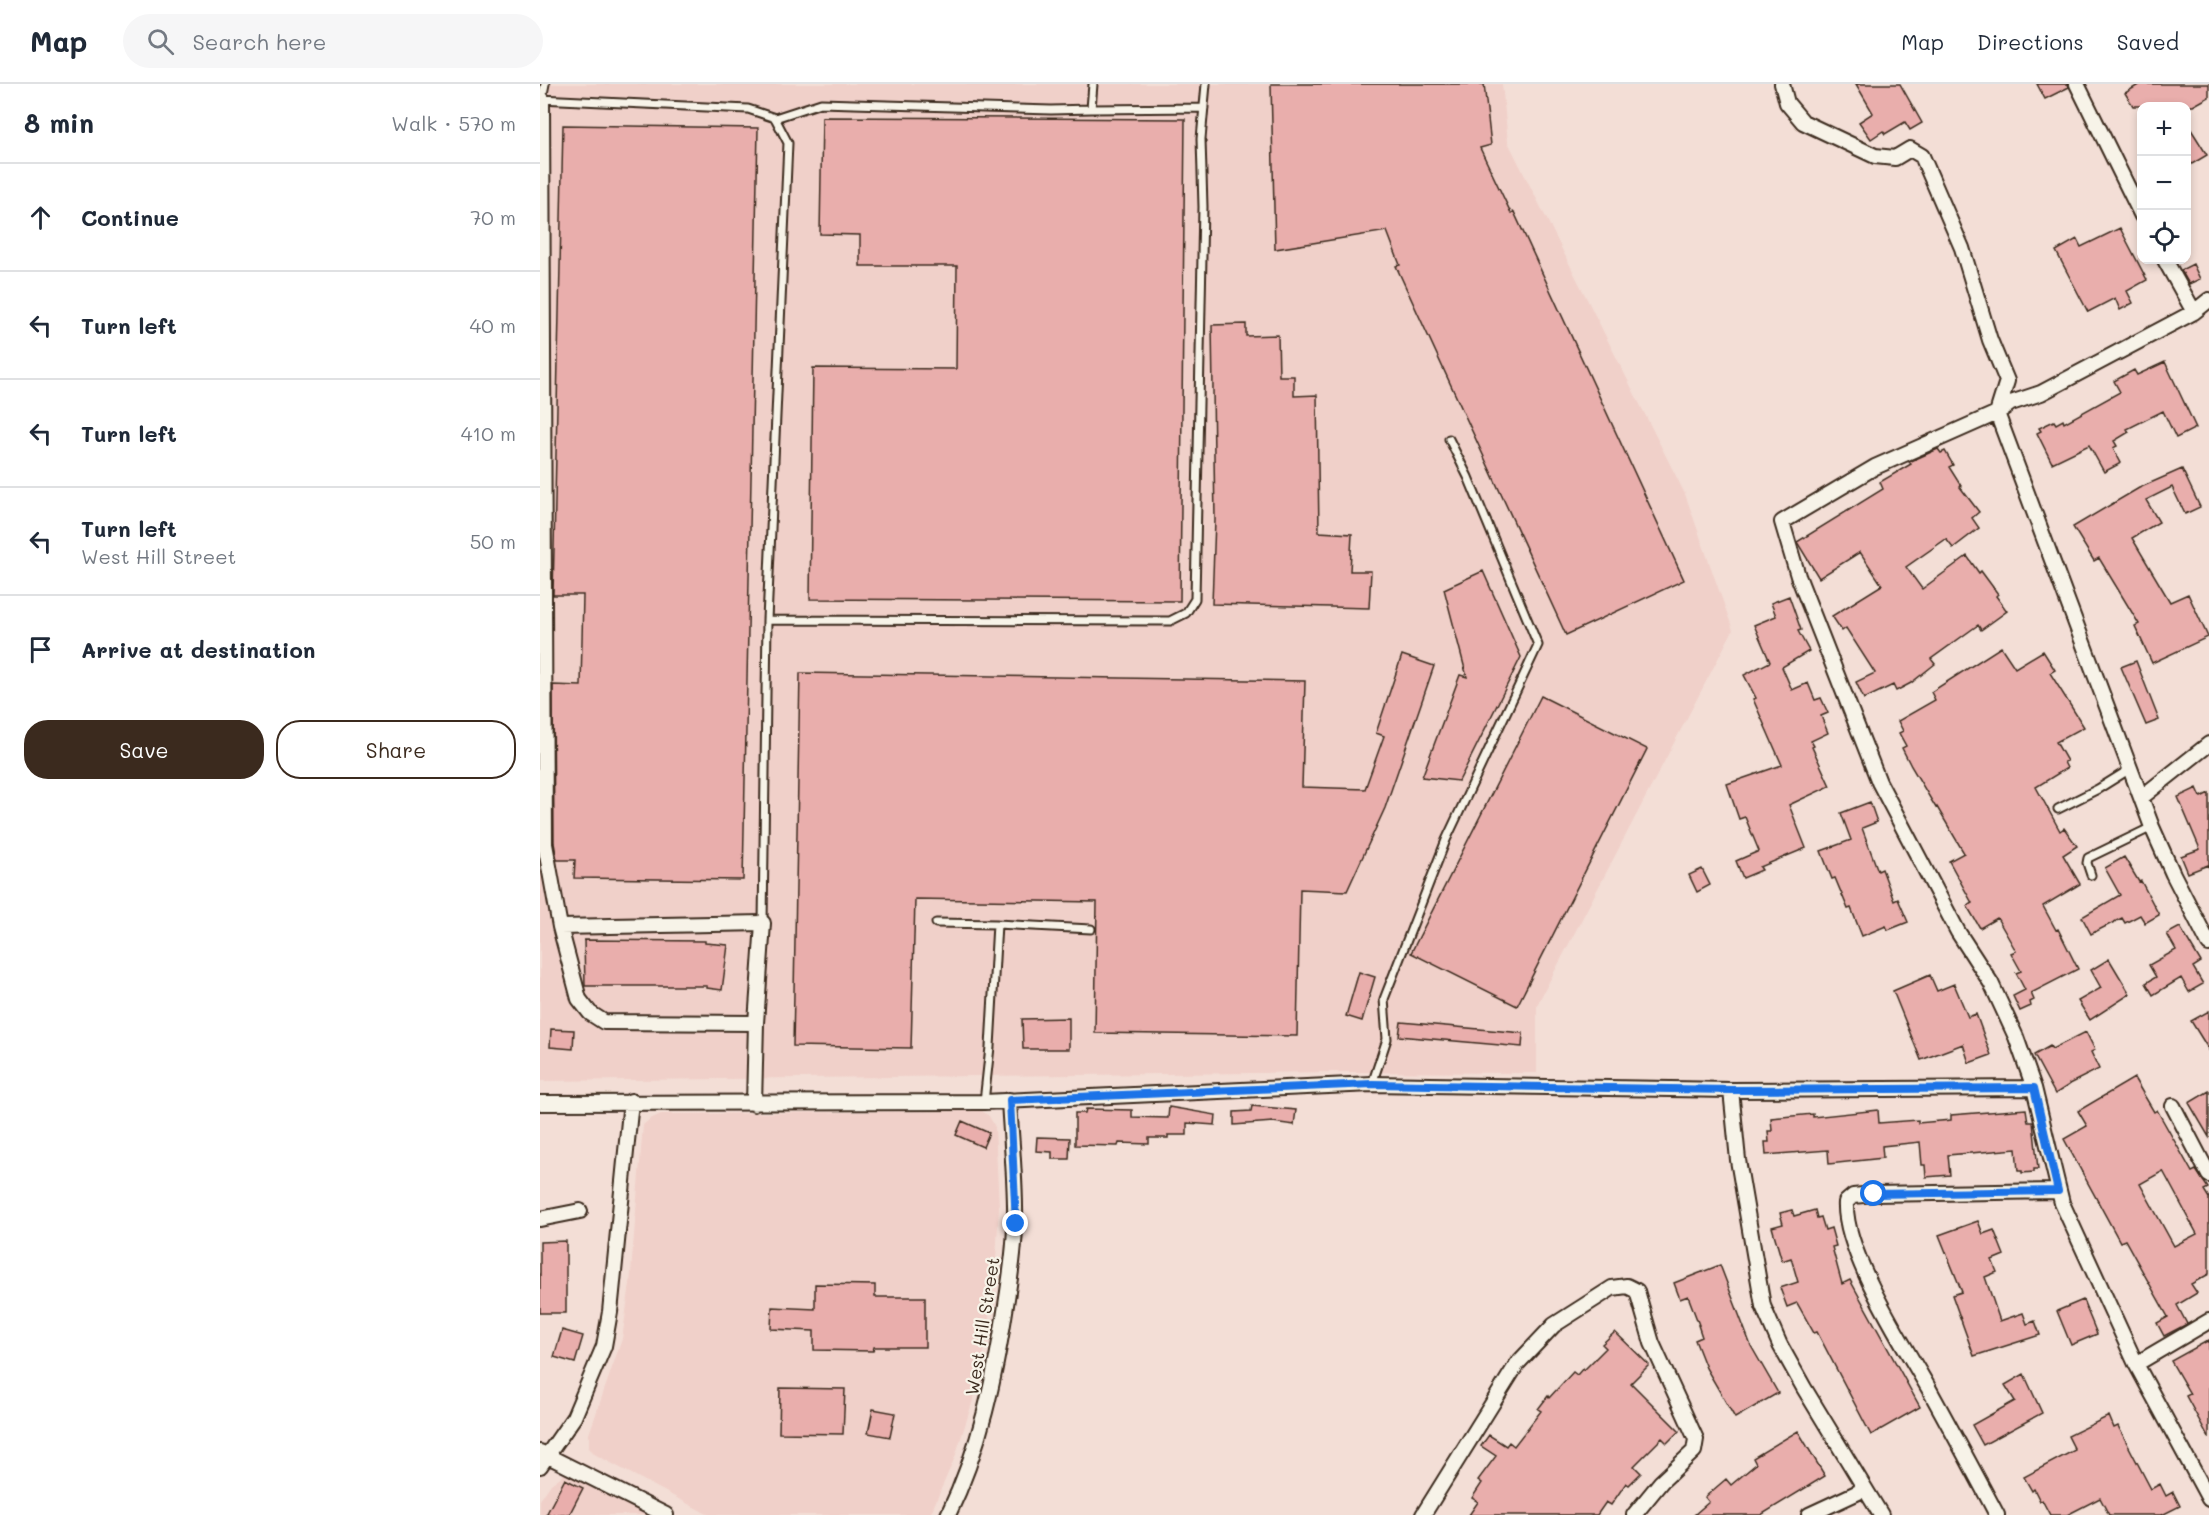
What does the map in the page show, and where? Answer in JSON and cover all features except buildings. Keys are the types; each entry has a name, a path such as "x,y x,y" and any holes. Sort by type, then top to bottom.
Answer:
{"street":[{"path":"1782,84 1787,103 1803,122 1875,156 1895,158 1910,149 1922,156 1962,248 1990,340 2007,381 1997,413 2152,827 2209,944"},
{"path":"2077,84 2124,185 2139,210"},
{"path":"541,99 545,844 560,927 579,999 590,1013 604,1022 756,1023"},
{"path":"2167,264 2194,312"},
{"path":"2209,300 2194,312 2041,393 2011,404 1997,413 1875,467 1782,522 1798,576 1879,782 1958,932 1991,983 2016,1036 2034,1088 2061,1203 2136,1364 2209,1499"},
{"path":"2142,797 2209,744"},
{"path":"560,927 763,923 756,1023 754,1104"},
{"path":"540,1103 984,1102 1372,1084 1731,1090 2034,1088"},
{"path":"1731,1090 1738,1160 1763,1306 1790,1362 1881,1515"},
{"name":"West Hill Street","path":"948,1515 983,1425 999,1353 1016,1224 1010,1100"},
{"path":"631,1101 610,1312 604,1346 574,1418 542,1458 666,1515"},
{"path":"2173,1106 2209,1175"},
{"path":"1997,1515 1859,1258 1845,1216 1846,1202 1853,1196 1874,1194 2058,1191"},
{"path":"540,1219 580,1211"},
{"path":"1423,1515 1517,1364 1554,1325 1612,1288 1627,1286 1637,1291 1652,1343 1696,1440 1694,1451 1661,1482 1634,1515"},
{"path":"2136,1364 2209,1321"},
{"path":"1809,1515 1864,1489"}],"lane":[{"path":"545,84 541,99 748,109 775,118 821,103 1051,110 1204,108"},
{"path":"1091,109 1093,84"},
{"path":"768,620 1170,621 1186,613 1195,599 1202,219 1201,138 1206,84"},
{"path":"763,923 768,620 788,144 775,118"},
{"path":"1372,1084 1387,1039 1384,999 1446,840 1538,645 1468,477 1449,439"},
{"path":"2058,809 2098,789 2130,769"},
{"path":"2091,875 2087,863 2088,858 2152,827"},
{"path":"936,924 998,924 1091,929"},
{"path":"984,1102 998,924"}],"shaded area":[{"path":"540,84 1502,84 1508,142 1685,494 1733,630 1537,1005 1537,1073 1340,1072 540,1081"},
{"path":"982,1111 989,1116 995,1127 999,1207 995,1277 980,1378 955,1457 930,1515 709,1515 596,1455 589,1448 589,1434 622,1339 630,1284 643,1125 661,1114"},
{"path":"567,1472 653,1515 540,1515 540,1500 551,1484"}],"route":[{"path":"1016,1224 1010,1100 1372,1084 1731,1090 2034,1088 2058,1191 1874,1194"}]}
